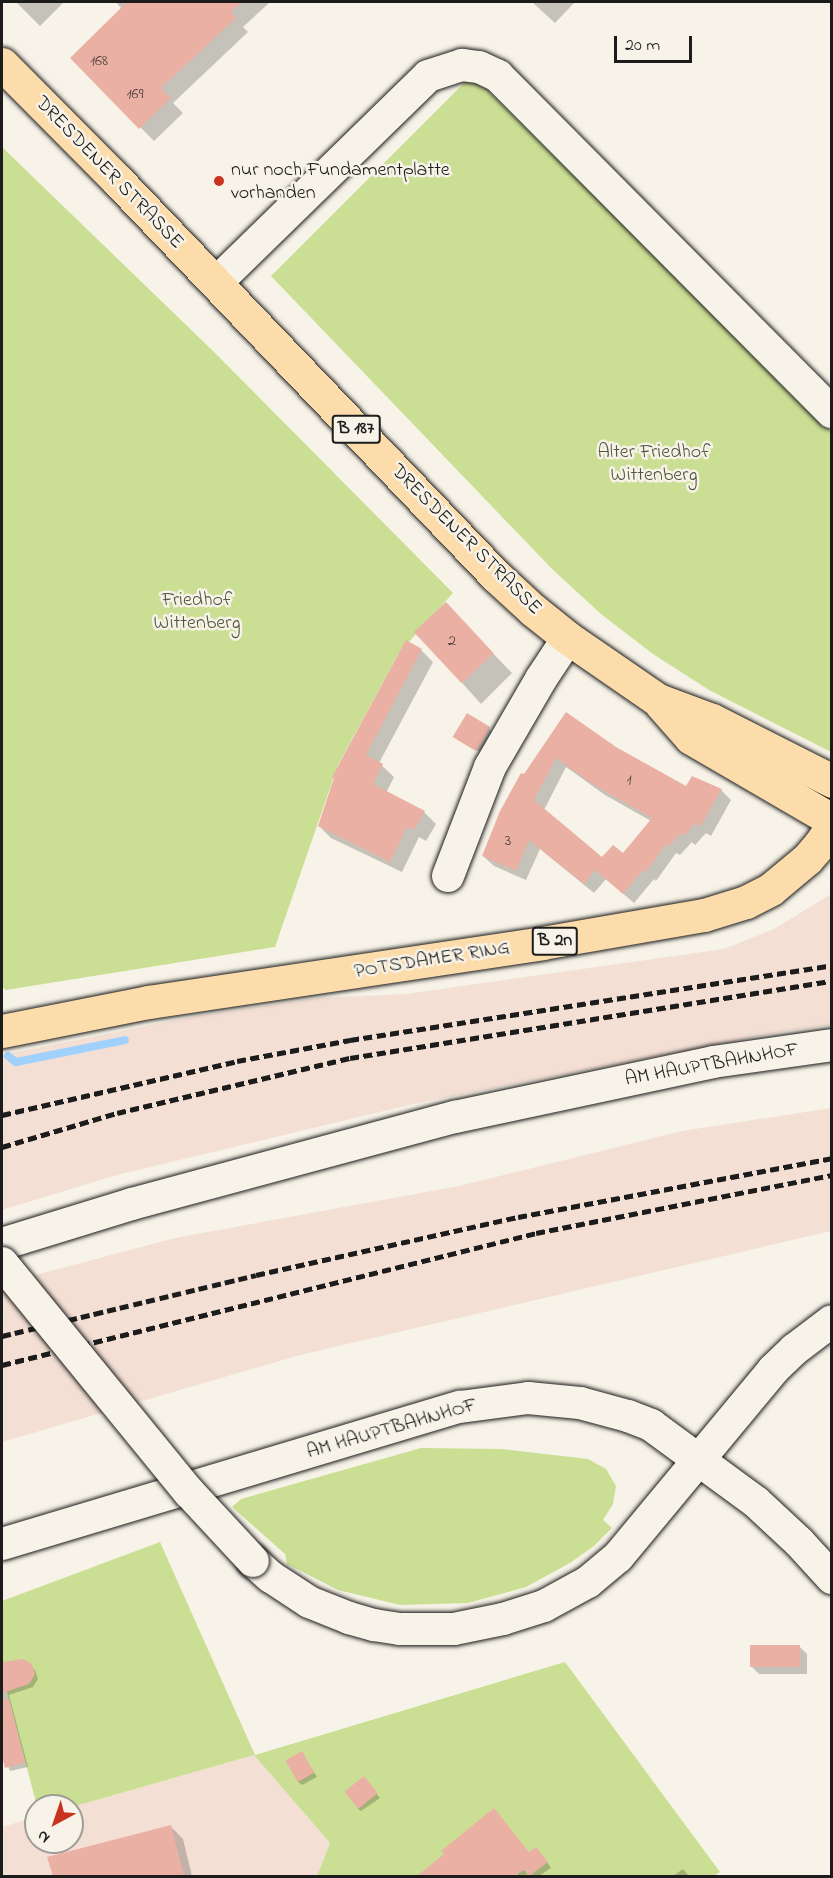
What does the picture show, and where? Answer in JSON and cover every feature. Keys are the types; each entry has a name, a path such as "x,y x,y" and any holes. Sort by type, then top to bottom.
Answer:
{"main road":[{"name":"DRESDENER STRASSE","path":"2,64 216,283 496,576 568,638 658,700"},
{"name":"B 187","path":"658,700 712,720 831,781"},
{"name":"B 187","path":"658,700 691,738 831,820"},
{"name":"POTSDAMER RING","path":"2,1031 149,1002 542,944 704,915 746,902 771,888 807,859 831,826"}],"street":[{"path":"216,283 428,76 462,65 479,67 498,76 831,412"},
{"path":"448,876 490,767 541,679 568,638"},
{"name":"AM HAUPTBAHNHOF","path":"2,1244 132,1204 455,1117 713,1062 831,1045"},
{"path":"2,1263 189,1492 253,1561 290,1591 349,1618 400,1629 445,1629 478,1625 544,1606 588,1582 630,1543 773,1370 795,1349 831,1321"},
{"name":"AM HAUPTBAHNHOF","path":"2,1545 460,1407 499,1400 554,1400 611,1410 651,1425 699,1457 756,1502 799,1542 831,1578"}],"shaded area":[{"path":"831,894 831,1025 781,1032 413,1104 117,1175 2,1210 2,1055 201,1015 317,998 406,994 724,949 774,929"},
{"path":"831,1108 831,1231 300,1355 2,1442 2,1284 175,1238 459,1186 682,1131"},
{"path":"254,1755 330,1843 317,1876 2,1876 2,1827 24,1821 24,1854 84,1854 84,1804"}],"green space":[{"name":"Alter Friedhof Wittenberg","path":"472,75 831,432 831,752 709,690 653,654 601,614 552,569 271,276"},
{"name":"Friedhof Wittenberg","path":"2,147 213,351 453,593 399,653 338,765 275,947 6,990 2,987"},
{"path":"421,1448 502,1449 588,1459 606,1469 616,1486 613,1504 603,1520 612,1528 594,1546 570,1563 526,1587 468,1603 400,1605 338,1590 287,1564 285,1554 232,1507 241,1499"},
{"path":"160,1542 255,1755 565,1662 720,1872 714,1876 317,1876 330,1843 254,1755 84,1804 84,1794 34,1794 2,1673 2,1601"}],"building":[{"path":"127,2 242,2 231,12 236,18 161,88 171,98 139,129 70,58"},
{"path":"446,602 494,653 462,683 414,632"},
{"path":"406,640 422,649 366,755 383,764 373,784 425,811 414,830 407,827 390,862 318,826 334,778 332,777"},
{"path":"566,712 616,747 686,786 692,776 722,789 700,827 695,823 684,836 681,833 669,846 666,844 646,872 643,870 623,894 595,870 584,884 529,840 516,871 482,856 500,811 521,773 524,774","holes":["556,758 594,785 652,818 623,853 613,845 602,857 534,800"]},
{"path":"467,713 490,727 476,751 453,737"},
{"path":"750,1645 800,1645 800,1667 750,1667"},
{"path":"23,1659 32,1664 35,1674 29,1684 2,1693 2,1662"},
{"path":"9,1699 25,1763 5,1768 2,1756 2,1700"},
{"path":"302,1751 314,1773 298,1782 285,1760"},
{"path":"364,1776 378,1793 358,1809 345,1792"},
{"path":"494,1808 529,1852 536,1847 548,1862 529,1876 524,1870 514,1876 417,1876 444,1854 441,1851"},
{"path":"171,1825 184,1876 53,1876 47,1857 59,1854 84,1854 84,1847"}],"waterway":[{"path":"8,1056 16,1062 125,1040"}],"railway":[{"path":"2,1115 237,1061 350,1040 832,965"},
{"path":"2,1147 117,1113 350,1058 832,981"},
{"path":"2,1336 256,1275 518,1217 832,1158"},
{"path":"2,1365 536,1233 832,1175"}],"place":[{"name":"nur noch Fundamentplatte vorhanden","path":"219,181"}]}
